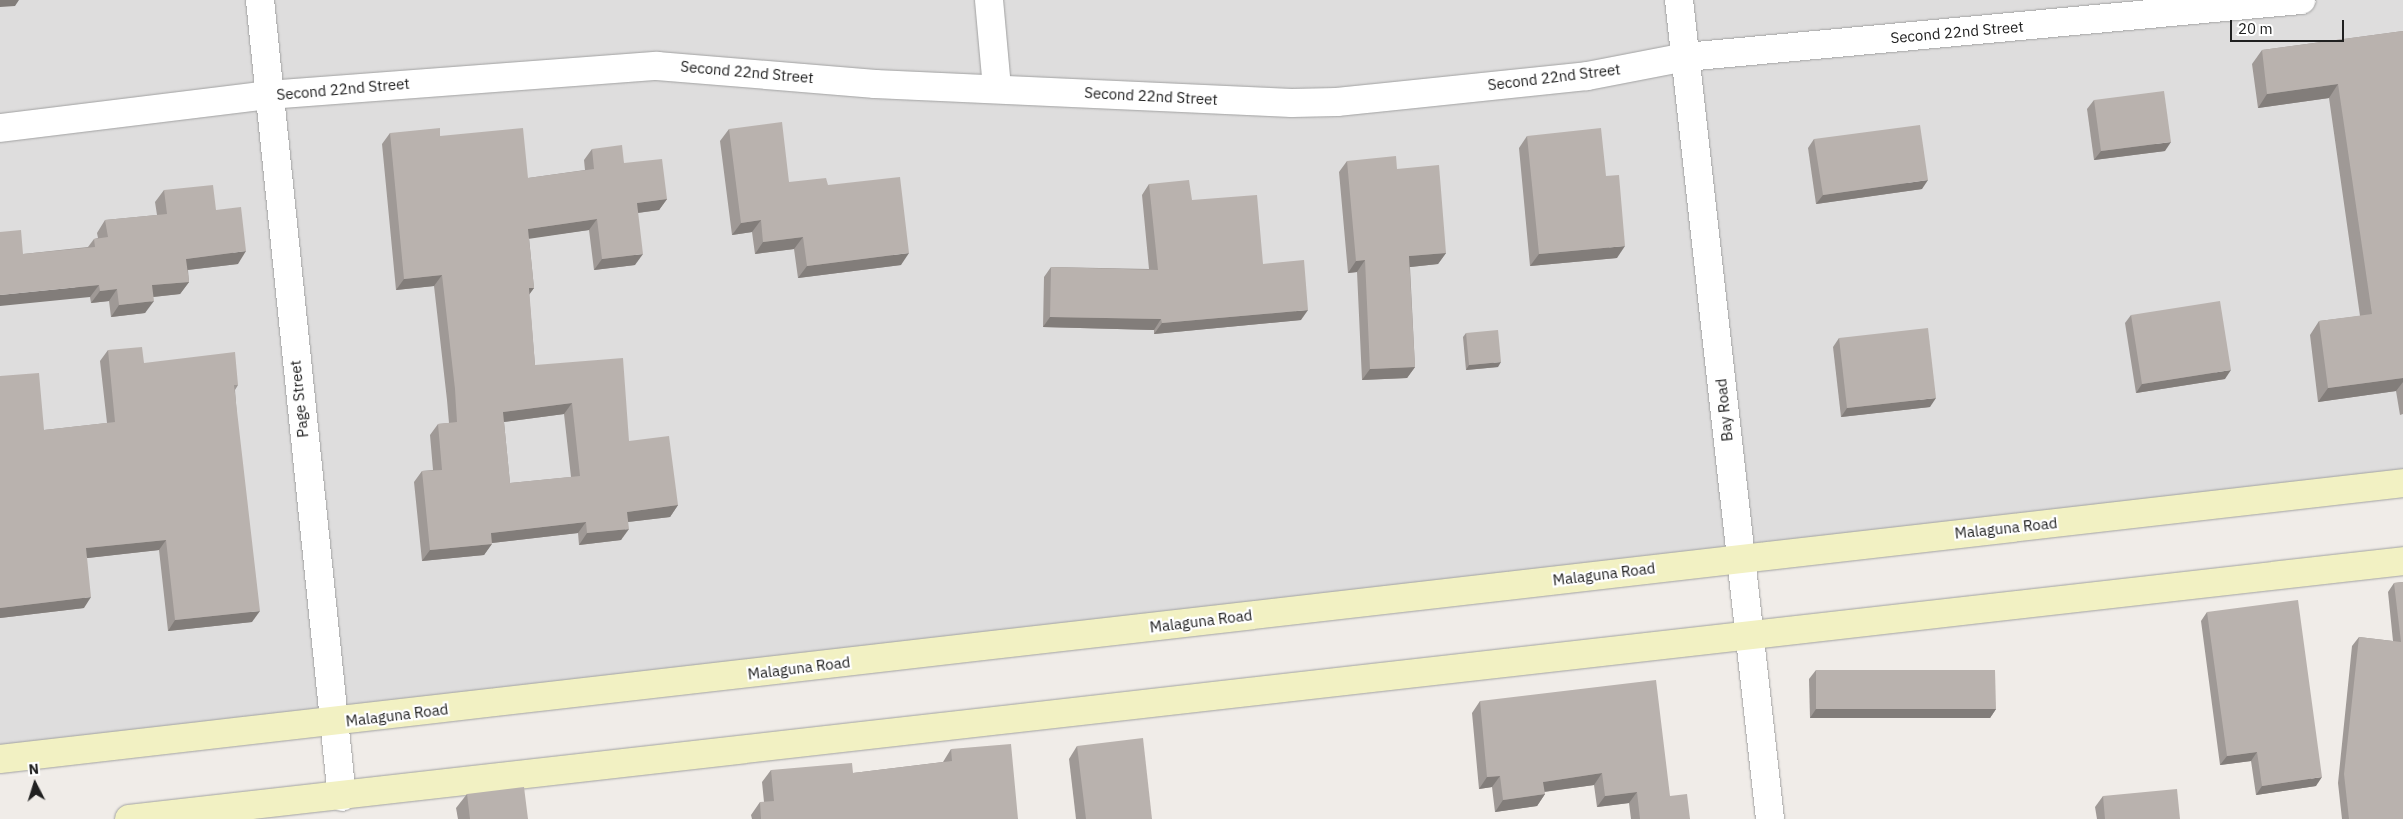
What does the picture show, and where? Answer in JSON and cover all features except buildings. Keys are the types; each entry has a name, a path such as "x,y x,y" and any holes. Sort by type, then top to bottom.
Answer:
{"street":[{"name":"Page Street","path":"260,0 268,95 342,797"},
{"path":"989,0 997,88"},
{"name":"Bay Road","path":"1679,0 1770,819"},
{"name":"Second 22nd Street","path":"0,128 268,95 657,66 875,84 997,88 1292,103 1337,102 1587,76 1686,57 2301,0"},
{"name":"Malaguna Road","path":"0,759 333,723 1740,558 2403,484"},
{"path":"129,819 342,797 2403,561"}],"shaded area":[{"path":"0,0 2403,0 2403,483 0,748"}]}
